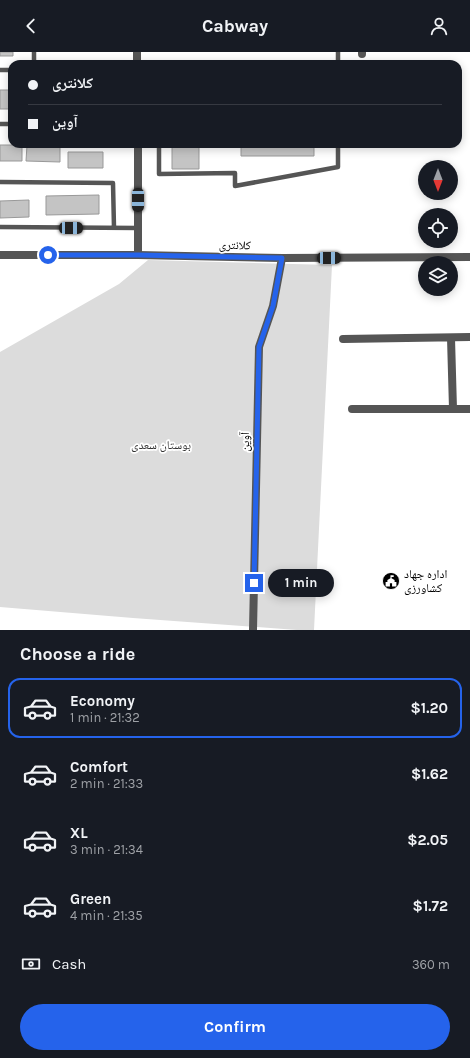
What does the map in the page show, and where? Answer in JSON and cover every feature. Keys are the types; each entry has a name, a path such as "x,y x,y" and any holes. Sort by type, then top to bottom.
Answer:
{"street":[{"path":"138,148 138,255"},
{"name":"کلانتری","path":"0,255 138,255 282,258 470,257"},
{"name":"آوین","path":"252,630 259,347 273,306 282,258"},
{"path":"343,338 470,338"},
{"path":"451,338 453,409"},
{"path":"352,409 470,409"}],"lane":[{"path":"159,148 159,174 235,173 235,186 338,166 338,148"},
{"path":"0,182 113,183 114,228"},
{"path":"0,227 138,228"}],"green space":[{"name":"بوستان سعدی","path":"148,260 332,265 314,630 133,618 0,607 0,352 119,284"}],"building":[{"path":"0,52 13,52 13,56 0,56"},
{"path":"0,90 8,90 8,109 0,109"},
{"path":"0,145 8,145 8,148 22,148 22,161 0,161"},
{"path":"27,148 60,148 60,162 26,161"},
{"path":"172,148 199,148 199,169 172,169"},
{"path":"241,148 314,148 314,156 241,156"},
{"path":"68,152 103,152 103,168 68,168"},
{"path":"99,195 99,214 46,215 46,196"},
{"path":"29,200 29,217 0,218 0,201"}],"place":[{"name":"اداره جهاد کشاورزی","path":"391,581"}],"route":[{"path":"48,255 282,258 273,306 259,347 254,583"}]}
